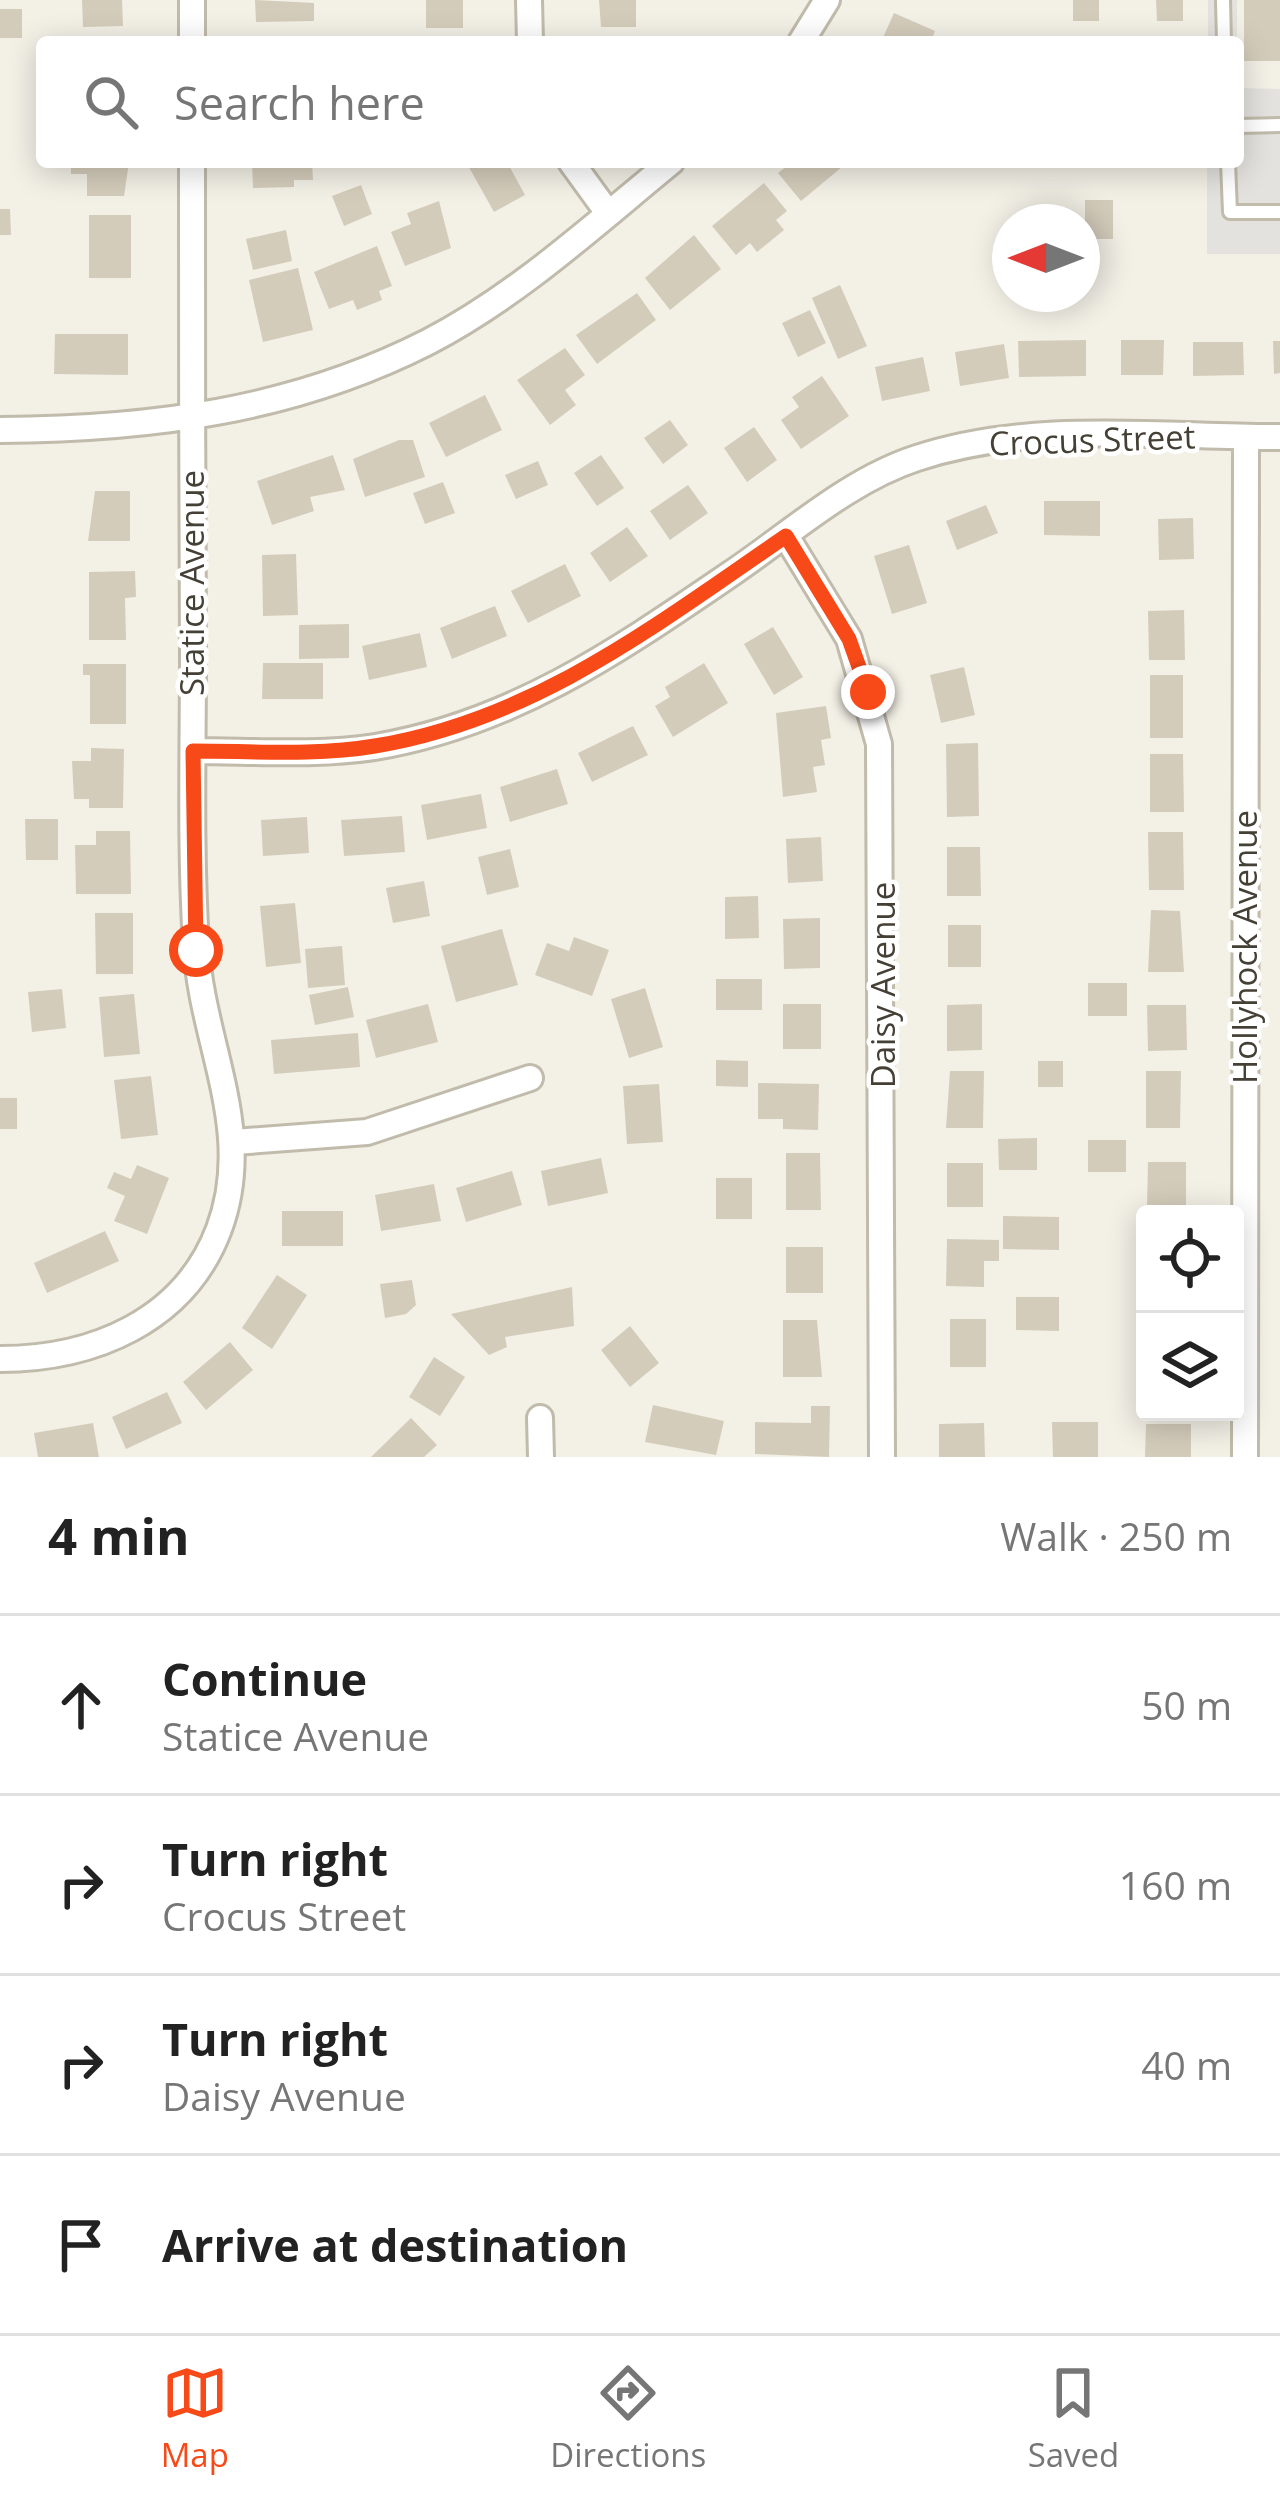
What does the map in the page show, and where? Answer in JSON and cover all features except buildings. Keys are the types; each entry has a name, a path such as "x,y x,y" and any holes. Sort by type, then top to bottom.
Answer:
{"street":[{"path":"192,0 192,36"},
{"path":"529,0 530,36"},
{"path":"806,36 827,0"},
{"name":"Statice Avenue","path":"0,1359 88,1350 118,1338 171,1300 218,1233 232,1188 235,1142 196,950 192,168"},
{"path":"576,168 608,213"},
{"path":"0,430 192,420 272,403 351,376 430,341 524,281 664,168"},
{"name":"Crocus Street","path":"193,751 371,747 455,729 591,669 843,495 914,459 978,442 1041,436 1280,437"},
{"name":"Hollyhock Avenue","path":"1244,1457 1246,437"},
{"name":"Daisy Avenue","path":"786,536 849,639 879,744 882,1457"},
{"path":"235,1142 367,1132 530,1078"},
{"path":"540,1418 542,1457"}],"lane":[{"path":"1223,0 1224,36"},
{"path":"1244,126 1280,125"},
{"path":"1228,168 1230,212 1280,212"}],"shaded area":[{"path":"1208,0 1237,0 1237,36 1208,36"},
{"path":"1244,88 1280,89 1280,254 1207,254 1207,168 1244,168"}],"route":[{"path":"196,950 193,751 371,747 455,729 536,698 591,669 786,536 849,639 868,692"}]}
